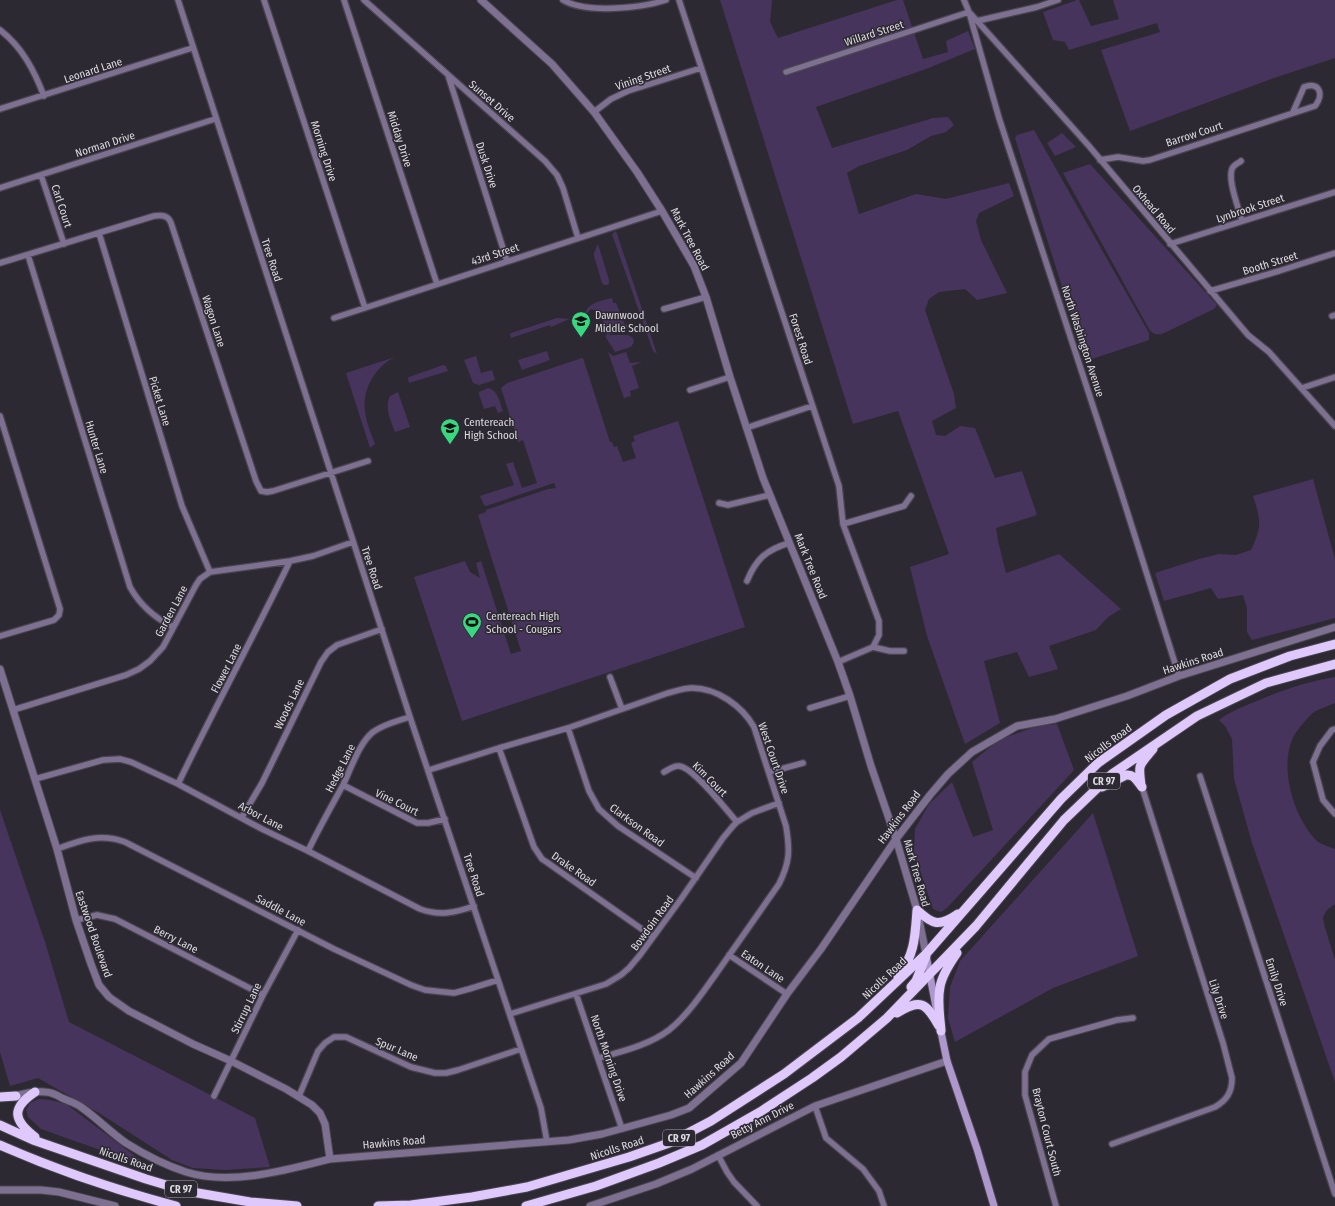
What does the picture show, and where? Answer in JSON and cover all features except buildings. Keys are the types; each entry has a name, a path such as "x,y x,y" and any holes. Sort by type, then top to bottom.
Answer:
{"highway":[{"name":"Nicolls Road","path":"378,1206 410,1205 465,1198 527,1187 629,1157 669,1143 710,1121 784,1074 858,1018 886,993 926,954 1061,799 1104,759 1166,715 1230,679 1290,656 1335,644"},
{"name":"CR 97","path":"526,1206 596,1186 659,1163 702,1145 785,1096 841,1057 887,1018 976,926 1064,820 1112,774 1196,716 1266,683 1335,664"},
{"path":"1142,787 1139,769 1140,765 1160,741"},
{"path":"1094,791 1126,775 1135,778 1142,787"},
{"path":"917,910 928,921 938,924 950,919 967,907"},
{"path":"886,993 911,955 914,944 917,910"},
{"path":"940,1029 940,986 949,964 976,926"},
{"path":"841,1057 916,981 926,954"},
{"path":"887,1018 908,1006 918,1004 928,1009 940,1029"},
{"path":"35,1092 20,1104 18,1111 19,1118 24,1128 44,1144"},
{"path":"0,1097 16,1096"},
{"name":"Nicolls Road","path":"0,1125 44,1144 186,1191 250,1202 297,1206"},
{"name":"CR 97","path":"0,1145 58,1170 122,1191 176,1206"}],"main road":[{"name":"Mark Tree Road","path":"926,954 947,1061 977,1149 994,1206"}],"street":[{"name":"Tree Road","path":"178,0 192,48 332,472 353,542 410,717 541,1108 547,1142"},
{"name":"Morning Drive","path":"264,0 365,308"},
{"name":"Midday Drive","path":"344,0 437,284"},
{"name":"Sunset Drive","path":"364,0 545,161 557,175 563,188 578,238"},
{"name":"Mark Tree Road","path":"481,0 552,64 594,112 637,172 694,266 706,297 746,428 770,495 838,662 850,696 917,910 926,954"},
{"path":"564,0 574,4 607,8 637,7 666,0"},
{"name":"Forest Road","path":"680,0 838,486 843,524 879,621 879,635 873,647"},
{"name":"Oxhead Road","path":"964,0 969,12 977,22 1100,160 1248,335 1269,352 1335,426"},
{"path":"977,22 1037,8 1058,0"},
{"name":"Willard Street","path":"786,72 969,12"},
{"name":"North Washington Avenue","path":"969,12 999,118 1121,492 1179,676"},
{"path":"0,30 24,56 34,73 44,96"},
{"name":"Leonard Lane","path":"0,109 192,48"},
{"name":"Vining Street","path":"594,112 611,99 628,91 702,68"},
{"name":"Dusk Drive","path":"448,75 507,261"},
{"name":"Barrow Court","path":"1100,160 1118,157 1143,161 1150,160 1315,106 1320,97 1319,89 1310,85 1304,87 1293,112"},
{"name":"Norman Drive","path":"0,188 215,119"},
{"path":"1241,161 1234,166 1231,172 1233,191 1242,221"},
{"name":"Carl Court","path":"41,175 64,244"},
{"name":"Lynbrook Street","path":"1170,244 1335,192"},
{"name":"43rd Street","path":"334,318 662,211"},
{"name":"Wagon Lane","path":"0,264 154,216 167,216 170,221 256,481 261,491 273,491 368,461"},
{"name":"Picket Lane","path":"99,233 182,506 210,572"},
{"name":"Booth Street","path":"1210,291 1335,253"},
{"name":"Hunter Lane","path":"28,255 130,587 142,605 163,622 174,627"},
{"path":"664,309 706,297"},
{"path":"690,390 730,377"},
{"path":"1302,388 1335,377"},
{"path":"746,428 812,406"},
{"path":"0,416 60,609 59,616 54,620 0,636"},
{"path":"719,503 728,505 770,495"},
{"path":"843,524 904,506 911,496"},
{"path":"210,572 313,556 353,542"},
{"path":"747,581 751,570 762,556 789,543"},
{"name":"Flower Lane","path":"178,784 197,744 264,615 290,560"},
{"name":"Garden Lane","path":"13,710 126,675 139,669 150,661 163,647 196,584 210,572"},
{"name":"Hawkins Road","path":"0,1101 35,1092 54,1094 80,1106 107,1129 144,1154 187,1172 207,1176 227,1177 295,1168 330,1158 569,1140 602,1134 671,1115 689,1108 741,1063 787,994 821,949 896,839 930,794 948,774 972,752 1017,726 1055,719 1127,696 1179,676 1335,627"},
{"name":"Woods Lane","path":"242,817 262,783 321,662 328,652 337,645 382,629"},
{"path":"838,662 873,647 890,651 904,651"},
{"name":"Eastwood Boulevard","path":"0,669 57,849 76,920 96,977 102,988 109,997 129,1011 299,1096 316,1108 326,1129 330,1158"},
{"path":"610,677 622,709"},
{"name":"West Court Drive","path":"429,770 568,728 668,693 685,689 700,689 714,693 735,705 750,721 757,734 770,772 789,842 788,863 779,884 688,1011 670,1029 639,1046 599,1058"},
{"path":"810,708 850,696"},
{"name":"Hedge Lane","path":"308,851 366,739 373,732 386,724 410,717"},
{"name":"Clarkson Road","path":"568,728 589,791 599,809 618,826 696,878"},
{"path":"1335,729 1332,730 1320,746 1314,762 1323,800 1335,814"},
{"name":"Drake Road","path":"499,748 528,832 538,854 548,863 653,937"},
{"name":"Arbor Lane","path":"35,779 93,762 112,759 131,762 178,784 262,829 427,911 435,913 448,913 474,906"},
{"path":"770,772 802,763"},
{"name":"Kim Court","path":"664,772 674,766 684,767 700,780 737,822"},
{"name":"Emily Drive","path":"1200,776 1335,1194"},
{"name":"Vine Court","path":"343,785 417,823 428,824 445,819"},
{"name":"Lily Drive","path":"1112,1144 1222,1103 1228,1097 1232,1083 1223,1043 1142,787"},
{"name":"Bowdoin Road","path":"510,1014 606,984 621,975 640,955 723,838 737,822 756,811 779,803"},
{"name":"Saddle Lane","path":"57,849 96,837 115,838 180,869 298,930 410,985 425,990 454,993 498,980"},
{"name":"Berry Lane","path":"76,920 97,916 115,919 263,995"},
{"name":"Stirrup Lane","path":"214,1096 263,995 298,930"},
{"name":"Eaton Lane","path":"729,955 787,994"},
{"name":"North Morning Drive","path":"576,994 622,1129"},
{"name":"Brayton Court South","path":"1056,1206 1025,1095 1025,1072 1032,1055 1050,1039 1117,1020 1133,1018"},
{"name":"Spur Lane","path":"299,1096 318,1051 325,1043 334,1037 340,1036 353,1040 411,1067 446,1073 521,1049"},
{"name":"Betty Ann Drive","path":"590,1206 656,1184 692,1169 815,1106 947,1061"},
{"path":"815,1106 826,1138 863,1169 879,1191 884,1206"},
{"path":"718,1155 734,1182 757,1206"},
{"path":"0,1190 41,1190 59,1192 115,1206"}],"shaded area":[{"path":"720,0 772,0 770,22 778,38 897,0 903,0 923,59 948,52 946,41 968,31 975,49 926,69 816,107 832,148 933,118 948,117 954,125 946,132 931,136 907,150 859,166 847,173 859,214 916,194 946,199 1009,183 1014,196 979,213 976,221 981,240 1007,293 977,300 965,289 939,292 929,299 925,310 954,394 956,408 932,421 936,435 945,436 960,426 975,428 995,478 1022,471 1037,515 996,528 1006,573 1059,554 1121,609 1108,617 1096,630 1049,646 1058,669 1029,677 1017,652 984,661 1000,723 965,744 927,636 910,567 949,554 898,411 853,424"},
{"path":"1079,0 1091,26 1119,19 1113,0 1335,0 1335,58 1274,78 1130,131 1101,50 1160,32 1157,23 1069,50 1065,42 1053,40 1043,12"},
{"path":"1034,130 1149,333 1149,340 1086,360 1015,138 1017,135"},
{"path":"1062,133 1076,147 1055,156 1047,143"},
{"path":"1090,164 1217,305 1214,309 1162,334 1155,334 1149,329 1063,173"},
{"path":"616,231 657,354 653,351 612,234"},
{"path":"598,244 609,280 607,285 602,283 594,256"},
{"path":"612,298 613,303 616,303 625,325 629,324 631,327 608,335 628,335 633,338 634,342 631,347 615,352 605,336 607,335 600,312 591,309 585,315 586,311 592,305"},
{"path":"557,318 569,319 551,327 550,325 511,338 511,333"},
{"path":"547,351 550,360 522,370 518,360"},
{"path":"608,352 613,356 626,352 630,363 642,362 632,366 639,388 630,391 631,396 624,398"},
{"path":"476,356 481,373 492,370 495,380 479,385 473,383 464,360"},
{"path":"395,357 376,372 368,387 365,403 366,415 375,444 370,448 346,373"},
{"path":"582,358 610,442 612,442 614,447 617,446 623,462 636,458 631,443 635,441 633,436 678,421 745,627 462,721 414,577 465,561 470,572 480,578 476,563 481,561 511,654 521,651 478,515 486,512 486,510 548,489 556,488 554,483 486,506 484,505 480,496 514,485 506,464 513,462 522,488 537,483 523,440 518,442 501,388 507,383"},
{"path":"443,365 446,366 448,371 409,383 409,377"},
{"path":"488,388 496,394 503,411 498,413 495,406 484,409 479,392"},
{"path":"398,392 410,427 395,432 388,410 388,401 390,396"},
{"path":"1313,479 1335,559 1335,618 1252,640 1247,632 1247,608 1243,595 1218,599 1211,588 1164,601 1155,573 1219,554 1236,555 1251,550 1259,529 1258,511 1253,496"},
{"path":"1335,677 1335,703 1320,709 1311,715 1295,734 1290,746 1288,776 1295,806 1309,832 1318,842 1335,849 1335,904 1327,910 1323,917 1335,960 1335,1082 1252,843 1234,779 1232,739 1225,726 1219,720 1235,710 1293,687"},
{"path":"1057,724 1074,770 947,908 941,912 933,909 914,852 915,829 929,804 952,782 973,837 993,830 972,762 999,740 1037,726"},
{"path":"0,810 45,942 69,1022 255,1118 270,1167 224,1170 193,1168 172,1160 99,1113 38,1078 10,1086 0,1052"},
{"path":"1093,813 1138,956 1053,988 955,1042 948,1018 950,987 960,961"},
{"path":"39,1099 66,1104 151,1168 41,1129 28,1117 26,1110 30,1103"}],"place":[{"name":"Dawnwood Middle School","path":"581,338"},
{"name":"Centereach High School","path":"450,445"},
{"name":"Centereach High School - Cougars","path":"472,639"}]}
